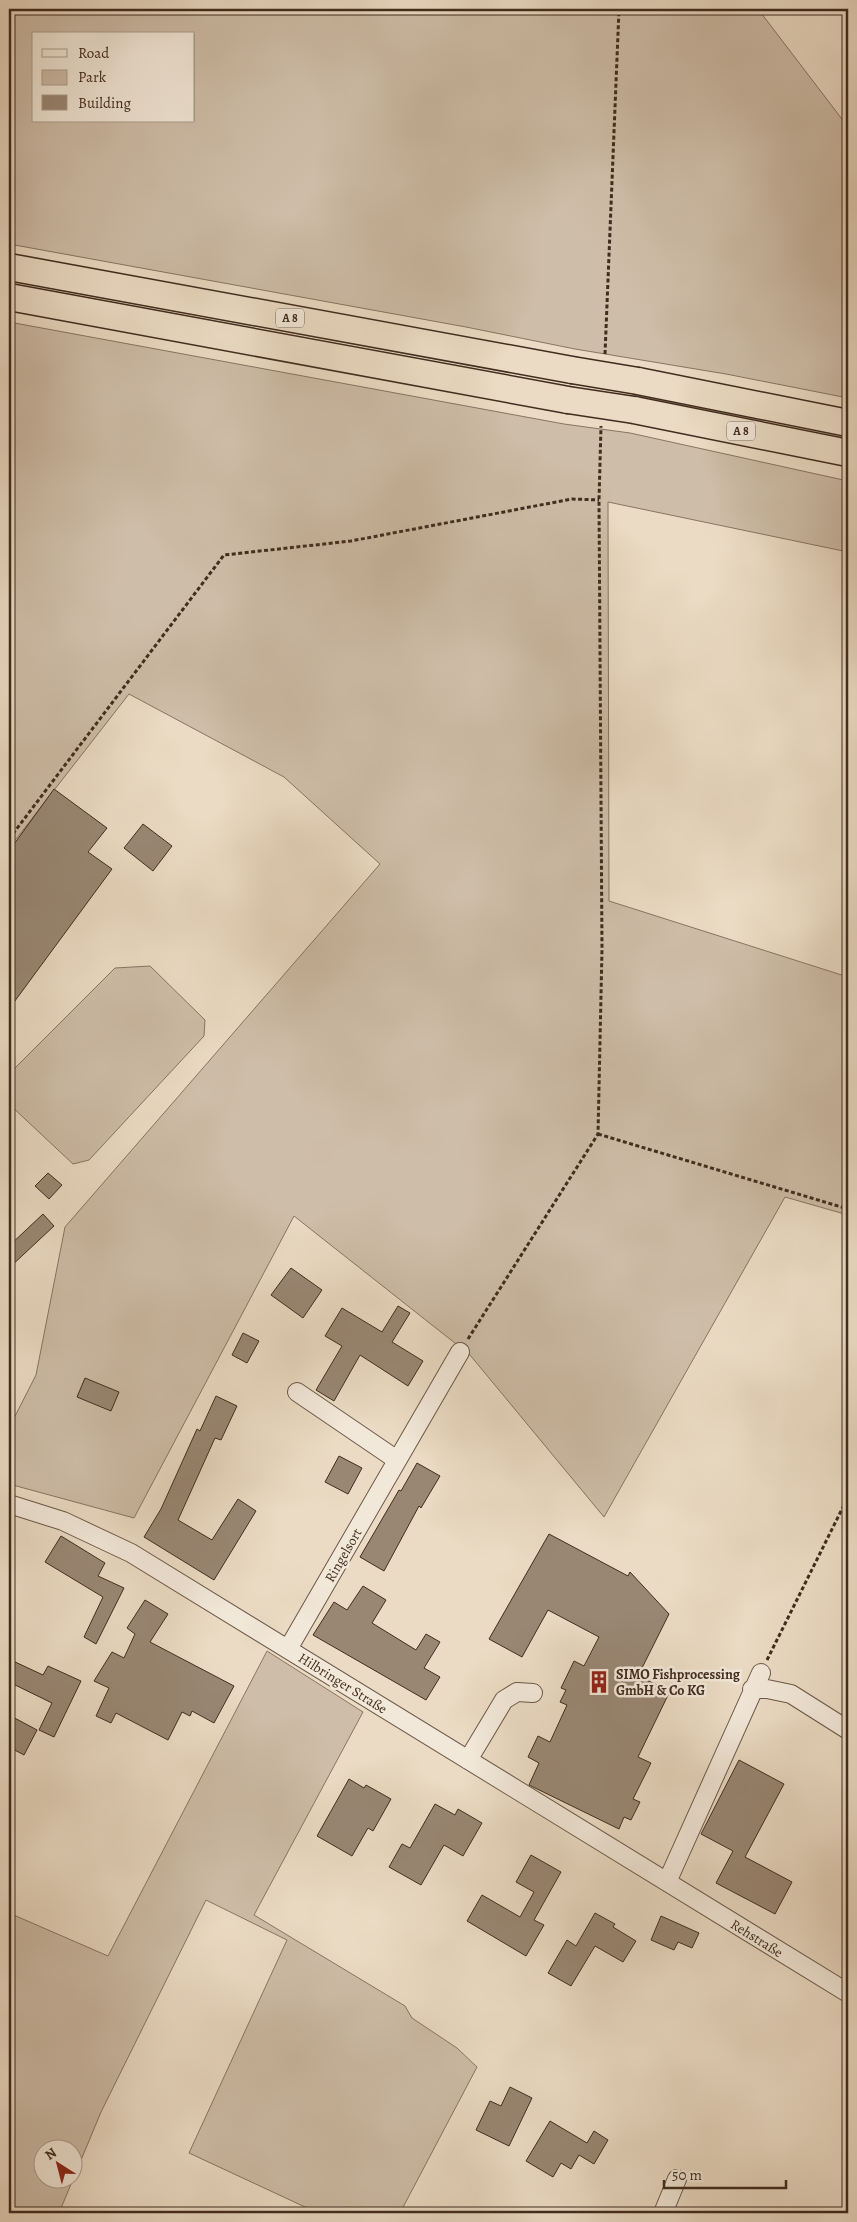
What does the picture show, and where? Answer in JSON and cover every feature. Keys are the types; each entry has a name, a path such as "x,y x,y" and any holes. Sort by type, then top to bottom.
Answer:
{"highway":[{"name":"A 8","path":"9,268 638,381 848,423"},
{"name":"A 8","path":"9,297 568,400 634,410 848,453"}],"street":[{"name":"Ringelsort","path":"288,1649 460,1352"},
{"path":"297,1392 398,1460"},
{"name":"Hilbringer Straße","path":"9,1504 63,1521 117,1546 667,1882"},
{"path":"667,1882 761,1672"},
{"path":"752,1689 767,1689 791,1694 848,1730"},
{"path":"468,1760 504,1700 518,1692 533,1694"},
{"name":"Rehstraße","path":"667,1882 848,1993"},
{"path":"663,2213 677,2179"}],"path":[{"path":"605,364 618,9"},
{"path":"460,1352 598,1134 602,949 599,500 602,422"},
{"path":"9,839 224,555 351,541 572,499 599,500"},
{"path":"598,1134 848,1209"},
{"path":"761,1672 848,1497"}],"green space":[{"path":"9,9 758,9 848,127 848,398 726,374 575,349 466,327 9,244"},
{"path":"9,322 564,424 630,433 848,481 848,552 608,502 609,901 848,977 848,1215 785,1197 604,1517 470,1355 294,1216 134,1518 9,1484 9,1428 36,1375 65,1227 380,864 284,777 129,694 9,848"},
{"path":"150,966 205,1020 204,1036 89,1160 73,1164 9,1104 9,1074 115,968"},
{"path":"267,1651 363,1712 254,1915 405,2006 412,2018 457,2048 477,2067 400,2213 318,2213 189,2153 287,1940 206,1900 101,2112 82,2158 82,2140 32,2140 32,2190 69,2190 59,2213 9,2213 9,1913 108,1956"}],"building":[{"path":"54,789 107,828 88,852 112,869 9,1009 9,851"},
{"path":"143,824 172,846 153,871 124,848"},
{"path":"48,1173 62,1185 49,1199 35,1186"},
{"path":"43,1214 54,1226 9,1268 9,1246"},
{"path":"291,1268 322,1290 303,1318 271,1295"},
{"path":"398,1306 410,1313 392,1342 423,1361 408,1386 360,1355 334,1401 316,1390 342,1346 325,1336 342,1308 382,1332"},
{"path":"243,1333 259,1341 247,1363 232,1355"},
{"path":"85,1378 119,1392 111,1411 77,1397"},
{"path":"216,1396 237,1406 221,1440 215,1438 178,1520 212,1540 238,1499 256,1511 214,1580 144,1537 161,1509 197,1429 200,1431"},
{"path":"339,1456 362,1468 348,1494 325,1482"},
{"path":"417,1463 440,1476 421,1508 419,1506 384,1571 360,1557"},
{"path":"549,1534 628,1576 630,1572 669,1614 638,1676 670,1691 638,1757 651,1763 633,1799 640,1802 631,1820 624,1817 619,1829 529,1785 539,1763 528,1757 538,1736 550,1742 567,1705 560,1702 566,1690 561,1688 574,1661 584,1666 599,1637 548,1610 522,1657 489,1639"},
{"path":"61,1536 105,1563 98,1576 124,1588 96,1644 84,1637 103,1597 45,1562"},
{"path":"363,1586 386,1600 372,1623 416,1650 426,1634 440,1642 424,1668 440,1677 426,1700 313,1635 334,1602 347,1610"},
{"path":"145,1600 168,1614 150,1642 234,1686 214,1723 192,1711 190,1716 182,1712 168,1740 116,1713 111,1723 96,1716 109,1688 94,1681 112,1652 124,1658 135,1634 127,1628"},
{"path":"13,1661 43,1675 48,1666 81,1681 54,1737 39,1730 52,1703 9,1682 9,1669"},
{"path":"9,1715 37,1730 24,1755 9,1747"},
{"path":"739,1760 784,1784 745,1857 792,1882 775,1914 716,1883 733,1851 701,1834"},
{"path":"349,1779 364,1788 366,1785 391,1799 373,1831 368,1828 352,1856 317,1836"},
{"path":"435,1804 455,1815 458,1809 482,1823 463,1856 444,1845 421,1885 389,1867 402,1844 410,1848"},
{"path":"531,1855 561,1872 534,1920 544,1925 526,1956 467,1921 482,1895 520,1917 534,1892 516,1882"},
{"path":"595,1913 615,1924 613,1927 636,1941 623,1962 595,1946 571,1986 548,1973 567,1940 576,1946"},
{"path":"661,1916 699,1933 692,1948 678,1942 674,1950 651,1940"},
{"path":"510,2087 532,2098 509,2146 476,2130 490,2101 501,2106"},
{"path":"550,2121 587,2143 594,2131 608,2140 594,2164 579,2155 571,2169 561,2163 553,2177 526,2161"}],"place":[{"name":"SIMO Fishprocessing GmbH & Co KG","path":"599,1682"}]}
